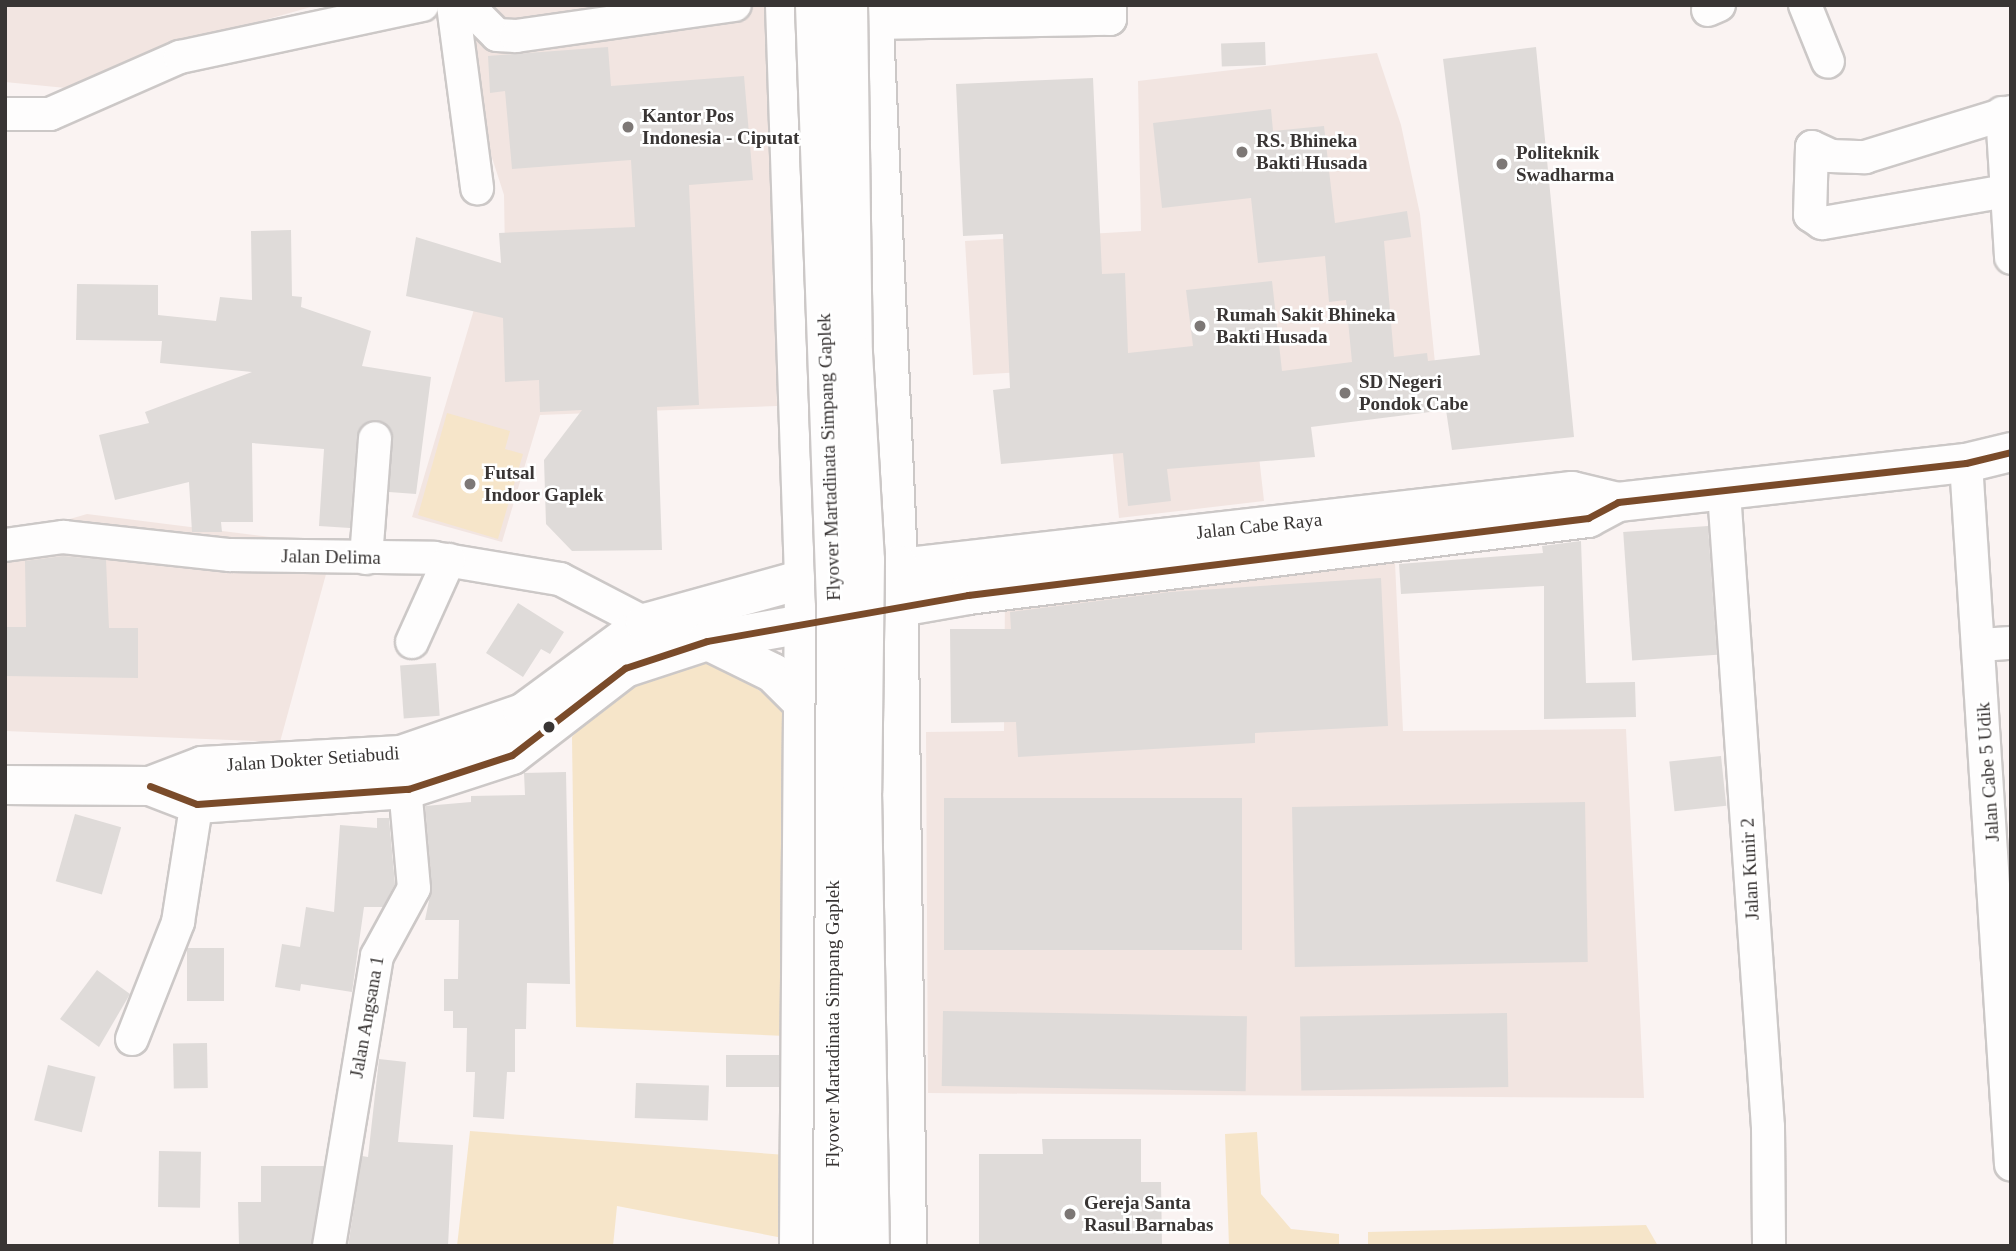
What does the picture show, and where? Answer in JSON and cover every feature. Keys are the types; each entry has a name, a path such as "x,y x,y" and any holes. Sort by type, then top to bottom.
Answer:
{"main road":[{"path":"785,5 804,579 804,704 797,884 799,1246"},
{"name":"Flyover Martadinata Simpang Gaplek","path":"815,5 836,604 833,1246"},
{"path":"865,11 898,565 907,1246"},
{"name":"Flyover Martadinata Simpang Gaplek","path":"865,11 853,352 865,560 862,792 870,1246"},
{"name":"Jalan Cabe Raya","path":"898,565 1572,491 1618,502 1724,492 1966,463 2011,452"},
{"path":"800,482 845,502 868,501 894,482"},
{"name":"Jalan Cabe Raya","path":"898,610 1260,555 1588,517 1618,502"},
{"name":"Jalan Dokter Setiabudi","path":"150,786 202,766 405,772 523,713 645,623 804,579 898,565"},
{"name":"Jalan Dokter Setiabudi","path":"5,785 150,786 197,804 512,755 625,668 707,641 803,628 898,610"},
{"path":"707,641 773,673 804,704"},
{"path":"804,704 871,696 901,708"}],"street":[{"path":"5,114 50,114 180,57 422,5"},
{"path":"453,5 477,188"},
{"path":"467,5 497,35 516,36 735,5"},
{"path":"865,11 1110,19 1110,5"},
{"path":"1805,5 1828,62"},
{"path":"2006,191 1822,223 1810,215 1812,147 1831,156 1865,157 2006,112 2006,191 2011,258"},
{"path":"366,558 375,438"},
{"name":"Jalan Cabe 5 Udik","path":"1966,463 1995,644 2011,1165"},
{"name":"Jalan Kunir 2","path":"1724,492 1768,1127 1769,1246"},
{"name":"Jalan Delima","path":"5,544 63,537 230,555 449,560 560,579 645,623"},
{"path":"412,642 449,560"},
{"path":"132,1039 177,922 202,766"},
{"name":"Jalan Angsana 1","path":"329,1246 377,956 414,888 405,772"}],"shaded area":[{"path":"5,5 318,5 212,35 76,89 5,82"},
{"path":"474,5 768,5 777,406 540,415 502,542 412,517 481,286 506,312 504,195 476,108"},
{"name":"Rumah Sakit Bhineka Bakti Husada","path":"1377,53 1401,125 1420,214 1436,373 1253,403 1264,501 1119,518 1104,367 973,375 965,241 1141,231 1138,81"},
{"name":"Futsal Indoor Gaplek","path":"447,413 510,431 505,449 523,454 498,539 418,515"},
{"path":"87,514 334,545 280,742 5,731 5,538"},
{"path":"1394,542 1403,731 1626,729 1644,1098 928,1093 926,732 1004,731 1005,590"},
{"path":"718,662 789,711 786,1036 576,1027 572,737 601,703 643,673"},
{"path":"470,1131 786,1155 788,1239 617,1206 613,1246 457,1246"},
{"path":"1257,1132 1261,1194 1291,1229 1339,1234 1339,1246 1229,1246 1225,1134"},
{"path":"1646,1225 1658,1246 1368,1246 1368,1232"}],"building":[{"path":"1265,42 1266,65 1222,67 1221,44"},
{"path":"608,47 611,86 744,76 753,180 689,185 699,405 657,407 662,550 572,551 546,524 544,460 582,410 540,412 539,380 505,382 503,318 406,296 416,237 501,263 499,233 635,227 631,160 512,169 505,91 490,93 488,56"},
{"path":"1536,47 1574,437 1452,450 1446,410 1311,427 1315,457 1167,469 1171,501 1128,506 1123,453 1001,464 993,390 1010,388 1003,234 963,236 956,84 1093,78 1102,274 1125,273 1128,353 1193,346 1186,290 1272,281 1282,371 1352,362 1346,300 1329,302 1325,256 1258,263 1251,198 1162,208 1153,123 1271,109 1273,131 1324,126 1335,223 1407,211 1411,237 1384,241 1394,357 1427,353 1428,361 1480,355 1443,59"},
{"path":"291,230 292,296 302,297 301,307 371,331 362,366 431,377 416,494 389,492 392,431 376,420 357,436 350,528 319,526 324,449 252,443 253,522 221,522 222,532 192,532 189,482 115,500 99,435 149,423 145,412 252,372 160,363 162,341 76,340 77,284 158,285 158,315 216,321 220,297 252,300 251,231"},
{"path":"1708,526 1717,655 1632,661 1623,532"},
{"path":"1581,541 1586,683 1635,682 1636,717 1544,719 1544,586 1401,594 1399,564 1543,553 1542,546"},
{"path":"63,556 106,560 109,628 138,628 138,678 5,676 5,627 26,627 25,561"},
{"path":"1381,578 1388,726 1255,733 1255,743 1018,757 1016,722 951,723 950,629 1011,629 1010,612 1170,592"},
{"path":"518,603 564,632 550,654 541,649 523,677 486,653"},
{"path":"436,663 440,716 404,718 400,666"},
{"path":"1721,756 1726,806 1675,811 1669,761"},
{"path":"566,772 570,984 527,983 526,1029 515,1029 515,1072 507,1072 504,1119 473,1117 475,1072 466,1072 467,1028 453,1028 453,1011 444,1011 444,979 458,979 459,920 425,920 432,886 425,806 471,802 471,796 525,795 524,773"},
{"path":"944,798 1242,798 1242,950 944,950"},
{"path":"1585,802 1588,962 1295,967 1292,807"},
{"path":"75,814 121,827 102,895 56,881"},
{"path":"377,818 389,818 395,884 383,907 364,907 352,992 301,984 300,991 275,987 282,944 300,947 306,907 334,912 340,825 377,828"},
{"path":"187,948 224,948 224,1001 187,1001"},
{"path":"97,970 130,994 99,1047 60,1019"},
{"path":"943,1011 1247,1016 1246,1091 942,1086"},
{"path":"1507,1013 1508,1087 1301,1091 1300,1017"},
{"path":"207,1043 208,1088 174,1089 173,1044"},
{"path":"726,1055 779,1055 779,1087 726,1087"},
{"path":"379,1059 406,1062 398,1142 453,1145 448,1246 348,1246 362,1156 368,1157"},
{"path":"48,1065 96,1077 82,1132 34,1120"},
{"path":"636,1083 709,1086 708,1121 635,1118"},
{"name":"Gereja Santa Rasul Barnabas","path":"1042,1139 1141,1139 1141,1182 1161,1182 1162,1246 979,1246 979,1154 1043,1154"},
{"path":"159,1151 201,1152 200,1208 158,1207"},
{"path":"261,1166 324,1166 311,1246 239,1246 238,1202 261,1202"}],"transit line":[{"path":"150,786 197,804 408,789 512,755 625,668 707,641 968,595 1588,518 1618,502 1966,463 2011,452"}],"place":[{"name":"Kantor Pos Indonesia - Ciputat","path":"628,127"},
{"name":"RS. Bhineka Bakti Husada","path":"1242,152"},
{"name":"Politeknik Swadharma","path":"1502,164"},
{"name":"Rumah Sakit Bhineka Bakti Husada","path":"1200,326"},
{"name":"SD Negeri Pondok Cabe","path":"1345,393"},
{"name":"Futsal Indoor Gaplek","path":"470,484"},
{"name":"Gereja Santa Rasul Barnabas","path":"1070,1214"}]}
